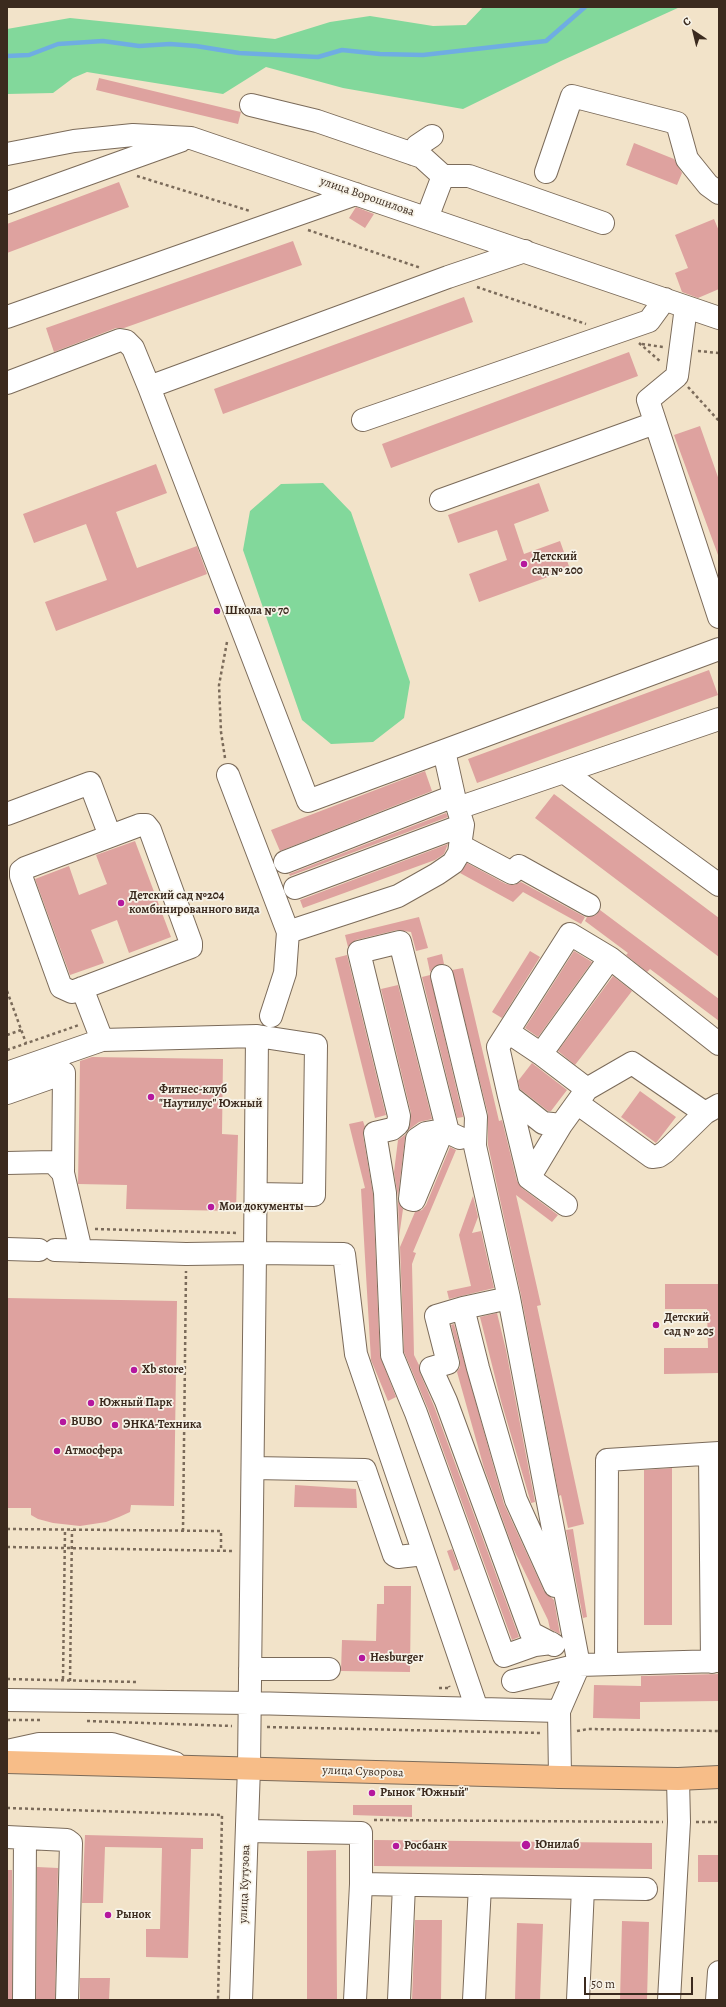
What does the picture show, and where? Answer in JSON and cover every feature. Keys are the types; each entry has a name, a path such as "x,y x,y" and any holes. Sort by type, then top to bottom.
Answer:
{"main road":[{"name":"улица Суворова","path":"7,1762 249,1767 560,1777 678,1779 719,1777"}],"street":[{"path":"546,172 572,96 677,124 686,159 708,185 719,193"},
{"path":"251,105 317,121 422,157 443,176 469,176 603,223"},
{"name":"улица Ворошилова","path":"7,154 74,141 133,135 191,138 525,250 719,318"},
{"path":"413,154 417,146 432,136"},
{"path":"7,203 191,138"},
{"path":"427,218 443,176"},
{"path":"7,316 356,194"},
{"path":"149,387 525,250"},
{"path":"363,420 649,321 665,299"},
{"path":"686,307 677,376 648,400 719,617"},
{"path":"7,383 120,340 126,341 133,348 308,801 719,649"},
{"path":"442,500 655,423"},
{"path":"295,888 459,819 564,772 719,719"},
{"path":"288,932 398,896 437,874 453,863 459,853 459,819 444,750"},
{"path":"564,772 719,885"},
{"path":"228,775 288,932 285,973 271,1016"},
{"path":"7,814 90,783 110,836"},
{"path":"286,862 459,819"},
{"path":"459,819 512,873 519,866 589,905"},
{"path":"140,825 146,825 150,830 192,942 190,947 187,949 82,988 72,992 62,987 21,876 21,871 25,868 110,836 140,825"},
{"path":"566,1205 529,1178 498,1047 570,934 610,958 719,1044"},
{"path":"475,1146 445,1131 400,942 359,952 399,1116 398,1124 392,1129 375,1133 384,1194 392,1355 416,1413 504,1656 535,1645 551,1643"},
{"path":"541,1054 610,958"},
{"path":"442,976 476,1117 475,1146 509,1298 579,1665 559,1712 560,1777"},
{"path":"82,988 102,1040"},
{"path":"508,1032 541,1054 582,1096 652,1157 659,1156 665,1152 712,1109 632,1063 582,1096 561,1125 529,1178"},
{"path":"7,1073 102,1040 257,1036 316,1045 314,1195 256,1194"},
{"name":"улица Кутузова","path":"241,2000 250,1726 257,1036"},
{"path":"7,1093 64,1073 63,1173 82,1251"},
{"path":"509,1096 543,1123 561,1125"},
{"path":"7,1163 53,1162 63,1173"},
{"path":"7,1249 186,1254 255,1243 344,1254 356,1354 477,1709"},
{"path":"509,1298 463,1308 436,1316 448,1363 431,1368 446,1401 531,1633 551,1643 579,1665"},
{"path":"463,1308 478,1368 516,1500 570,1618"},
{"path":"513,1681 579,1665 715,1662 715,1453 607,1460 606,1664"},
{"path":"253,1468 365,1470 394,1555 398,1557 424,1554"},
{"path":"250,1669 329,1669"},
{"path":"7,1700 70,1690 250,1703 559,1712"},
{"path":"7,1751 39,1744 112,1744 184,1766"},
{"path":"670,2000 679,1822 678,1779"},
{"path":"247,1831 361,1833 361,1884 355,2000"},
{"path":"24,2000 16,1837 67,1840 71,1845 67,2000"},
{"path":"361,1884 646,1889"},
{"path":"399,2000 404,1885"},
{"path":"474,2000 480,1886"},
{"path":"578,2000 584,1888"},
{"path":"718,2000 719,1972"}],"path":[{"path":"227,640 219,685 221,732 228,775"},
{"path":"7,991 26,1043"},
{"path":"7,1050 94,1020"},
{"path":"7,1034 21,1030"},
{"path":"76,1229 255,1243"},
{"path":"183,1530 186,1254"},
{"path":"7,1529 221,1531 221,1550"},
{"path":"65,1530 63,1680 70,1690"},
{"path":"70,1690 72,1530"},
{"path":"7,1547 252,1551"},
{"path":"7,1679 63,1680"},
{"path":"436,1688 450,1688 447,1681"},
{"path":"70,1690 140,1682"},
{"path":"7,1720 46,1720"},
{"path":"85,1721 560,1734"},
{"path":"588,1729 719,1731"},
{"path":"7,1808 222,1815 218,2000"},
{"path":"370,1820 719,1822"}],"green space":[{"path":"483,7 680,7 561,61 463,109 343,88 266,67 223,94 87,72 73,78 53,93 7,94 7,29 70,18 275,39 330,22 370,16 433,26 466,25"},
{"path":"323,483 351,512 410,682 404,718 373,742 331,744 302,720 243,550 250,511 281,484"}],"building":[{"path":"99,78 241,112 238,124 96,90"},
{"path":"634,143 674,159 682,173 677,185 626,165"},
{"path":"119,182 129,207 7,253 7,224"},
{"path":"356,207 374,214 365,228 349,218"},
{"path":"714,219 719,231 719,289 698,298 682,292 675,273 688,268 675,235"},
{"path":"293,241 302,265 124,328 116,328 54,352 46,328"},
{"path":"464,297 473,322 223,414 214,389"},
{"path":"629,352 638,376 391,468 382,444"},
{"path":"700,426 719,480 719,555 674,435"},
{"path":"156,464 167,493 116,512 137,568 197,546 207,574 56,631 45,602 107,580 86,524 34,543 23,514"},
{"path":"539,483 549,511 514,524 524,554 560,541 570,569 479,602 469,574 507,560 497,530 458,543 448,515"},
{"path":"709,670 718,695 477,783 468,759"},
{"path":"425,771 432,791 280,851 271,830"},
{"path":"554,794 719,918 719,957 535,818"},
{"path":"446,813 448,817 290,876 289,874"},
{"path":"135,841 171,937 129,953 117,920 91,930 104,963 70,975 35,879 69,866 79,895 107,884 96,855"},
{"path":"448,844 444,854 435,860 303,908 300,900"},
{"path":"467,863 506,884 514,885 521,882 585,917 581,924 523,892 513,902 460,873"},
{"path":"600,910 719,999 719,1021 650,969 647,972 626,955 628,953 585,921 587,917 596,915"},
{"path":"419,917 428,948 416,951 411,932 397,930 356,940 348,947 345,935"},
{"path":"530,951 540,957 502,1018 492,1012"},
{"path":"574,951 592,962 538,1037 525,1028"},
{"path":"442,954 444,964 434,967 430,972 427,958"},
{"path":"347,955 386,1115 375,1118 335,958"},
{"path":"463,968 499,1121 502,1120 517,1181 522,1188 558,1215 552,1222 516,1195 541,1305 537,1306 584,1524 568,1528 561,1495 559,1496 521,1295 488,1145 488,1114 452,970"},
{"path":"430,975 463,1117 457,1118 422,977"},
{"path":"613,976 632,991 575,1065 558,1051"},
{"path":"398,985 432,1119 419,1122 407,1131 410,1126 411,1113 381,989"},
{"name":"Фитнес-клуб \"Наутилус\" Южный","path":"92,1057 223,1059 222,1134 238,1135 236,1211 126,1209 127,1185 78,1184 80,1061"},
{"path":"532,1063 567,1090 551,1111 548,1111 520,1089 518,1081"},
{"path":"640,1091 676,1117 656,1143 621,1117"},
{"path":"363,1121 365,1127 363,1135 373,1194 380,1356 396,1397 388,1401 371,1360 361,1189 365,1188 349,1124"},
{"path":"406,1134 398,1197 394,1172 398,1140"},
{"path":"450,1147 456,1150 413,1252 416,1253 412,1264 414,1355 519,1637 512,1640 428,1409 404,1352 400,1247 415,1212 422,1210 426,1205"},
{"path":"473,1196 478,1217 472,1233 481,1231 494,1288 449,1299 447,1291 471,1286 459,1235"},
{"path":"398,1200 403,1209 399,1237"},
{"name":"Детский сад № 205","path":"665,1284 719,1284 719,1373 664,1374 664,1348 708,1348 707,1309 665,1309"},
{"name":"Южный Парк","path":"7,1298 177,1301 174,1506 131,1505 130,1512 119,1517 106,1522 80,1526 53,1523 38,1519 31,1515 31,1508 7,1508"},
{"path":"497,1313 506,1350 535,1502 531,1503 501,1401 480,1317"},
{"path":"454,1324 504,1504 544,1591 554,1600 560,1634 550,1629 548,1620 513,1548 484,1468 457,1372 460,1367 460,1360 451,1325"},
{"path":"672,1468 672,1625 644,1625 644,1470"},
{"path":"295,1485 356,1489 357,1508 294,1507"},
{"path":"573,1529 587,1617 583,1618 566,1530"},
{"path":"452,1549 459,1569 454,1571 447,1551"},
{"path":"384,1586 411,1586 410,1672 341,1671 342,1640 376,1641 377,1604 384,1604"},
{"path":"719,1674 719,1701 640,1702 640,1719 593,1718 594,1685 641,1686 641,1676"},
{"path":"353,1805 412,1805 412,1817 353,1815"},
{"path":"85,1835 203,1838 203,1849 191,1849 188,1958 146,1957 146,1929 160,1929 162,1848 105,1847 103,1903 82,1903"},
{"path":"374,1840 652,1843 652,1869 374,1866"},
{"path":"336,1850 337,2000 307,2000 307,1851"},
{"path":"698,1855 719,1855 719,1882 698,1882"},
{"path":"37,1867 58,1868 55,2000 36,2000"},
{"path":"7,1870 12,1870 12,1999 7,1999"},
{"path":"415,1920 442,1920 441,2000 412,2000"},
{"path":"622,1921 649,1922 647,2000 620,2000"},
{"path":"517,1923 543,1924 540,2000 515,2000"},
{"path":"80,1978 110,1978 109,2000 80,2000"}],"waterway":[{"path":"7,56 29,55 58,44 103,41 139,46 170,44 196,46 239,53 318,57 342,50 380,54 423,55 546,41 585,7"}],"place":[{"name":"Детский сад № 200","path":"524,564"},
{"name":"Школа № 70","path":"217,611"},
{"name":"Детский сад №204 комбинированного вида","path":"121,903"},
{"name":"Фитнес-клуб \"Наутилус\" Южный","path":"151,1097"},
{"name":"Мои документы","path":"211,1207"},
{"name":"Детский сад № 205","path":"656,1325"},
{"name":"Xb store","path":"134,1370"},
{"name":"Южный Парк","path":"91,1403"},
{"name":"BUBO","path":"63,1422"},
{"name":"ЭНКА-Техника","path":"115,1425"},
{"name":"Атмосфера","path":"57,1451"},
{"name":"Hesburger","path":"362,1658"},
{"name":"Рынок \"Южный\"","path":"372,1793"},
{"name":"Юнилаб","path":"526,1845"},
{"name":"Росбанк","path":"396,1846"},
{"name":"Рынок","path":"108,1915"}]}
